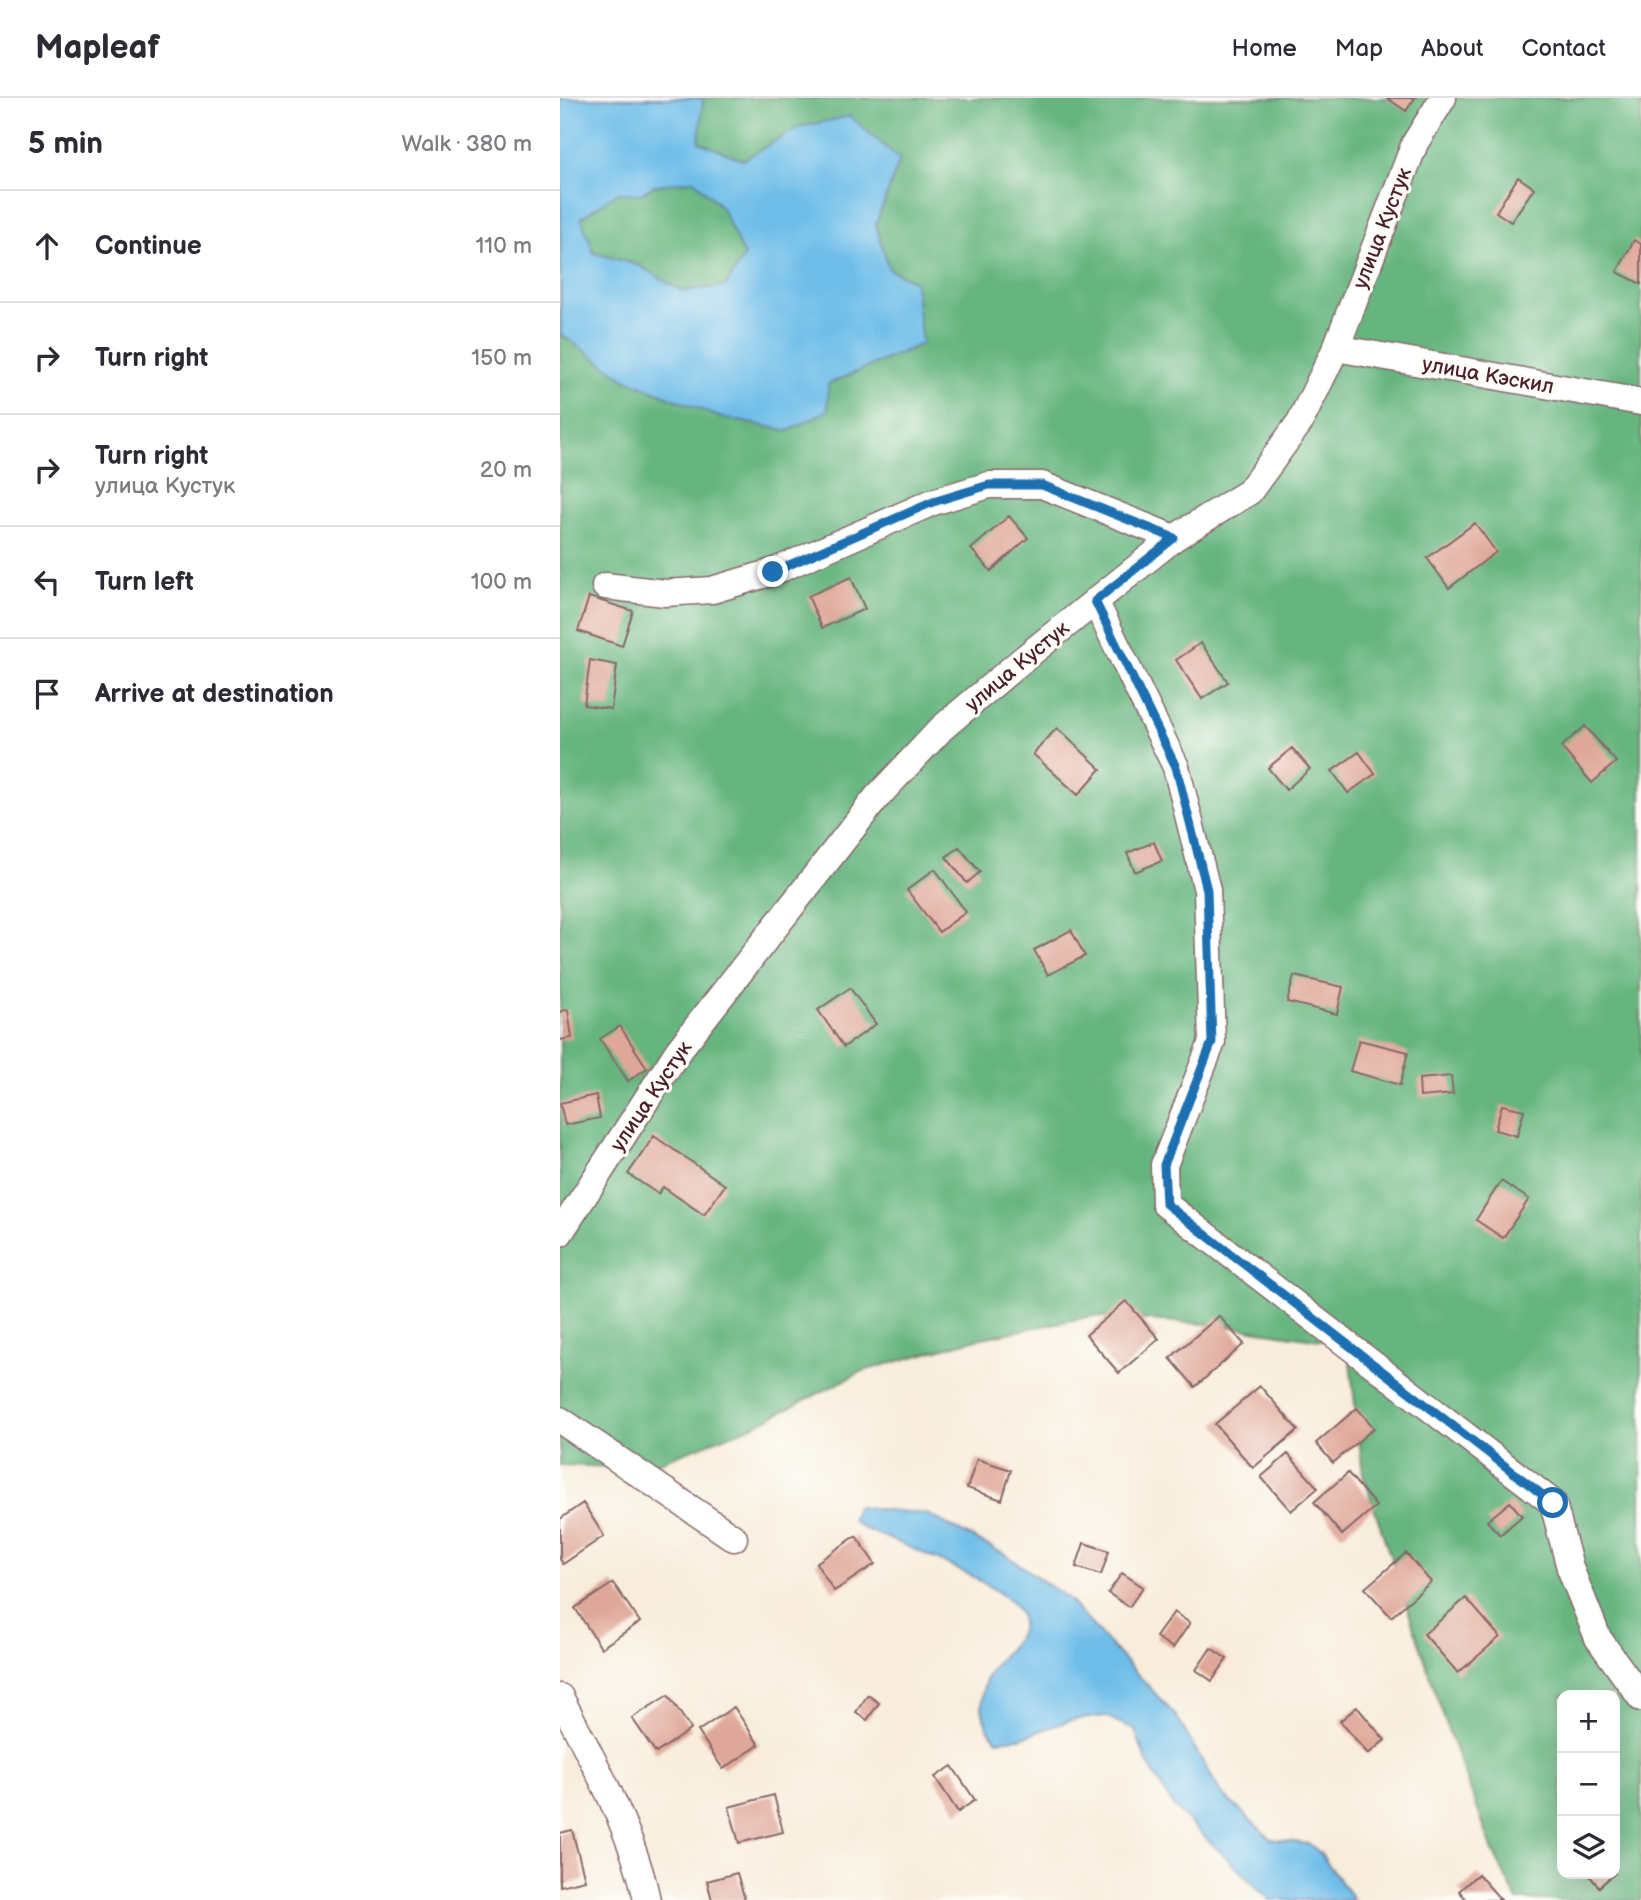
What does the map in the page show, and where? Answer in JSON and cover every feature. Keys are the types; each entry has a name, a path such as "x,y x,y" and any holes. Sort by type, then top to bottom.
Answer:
{"street":[{"name":"улица Кустук","path":"560,1233 678,1051 877,797 942,727 1095,601 1174,538 1248,492 1300,422 1336,348 1415,142 1443,98"},
{"name":"улица Кэскил","path":"1336,348 1641,402"},
{"path":"605,586 665,593 712,590 773,572 933,502 989,485 1042,485 1174,538"},
{"path":"1095,601 1176,767 1207,890 1212,1042 1164,1165 1166,1204 1553,1503 1570,1568 1598,1638 1641,1698"},
{"path":"560,1420 734,1538"},
{"path":"560,1697 598,1770 641,1874 647,1900"}],"green space":[{"path":"560,98 1641,98 1641,1900 1517,1900 1493,1851 1448,1730 1363,1474 1348,1344 1219,1325 1093,1316 977,1339 863,1371 755,1425 644,1468 560,1465"}],"water":[{"path":"560,98 703,98 699,142 743,160 799,127 850,116 900,159 876,224 889,269 915,282 922,344 828,384 828,410 789,431 719,417 625,379 561,334","holes":["694,180 722,208 744,256 726,286 682,291 638,265 594,253 581,218 617,193 641,194 653,186"]},
{"path":"857,1507 927,1514 1006,1555 1067,1598 1176,1716 1221,1793 1271,1839 1309,1844 1320,1853 1354,1900 1270,1900 1173,1806 1146,1760 1135,1730 1106,1716 1071,1720 1020,1738 997,1740 984,1718 983,1692 993,1667 1020,1633 1020,1614 1012,1603 983,1582 863,1528 852,1520"}],"building":[{"path":"1387,98 1415,98 1406,111"},
{"path":"1518,177 1534,188 1511,222 1496,212"},
{"path":"1634,240 1641,244 1641,284 1617,272"},
{"path":"1009,516 1028,538 991,571 971,549"},
{"path":"1475,523 1496,552 1449,588 1427,558"},
{"path":"851,577 865,609 822,628 808,596"},
{"path":"589,597 633,611 622,646 578,631"},
{"path":"1201,643 1228,682 1202,699 1176,660"},
{"path":"590,660 617,665 611,709 584,705"},
{"path":"1585,726 1616,762 1592,783 1561,747"},
{"path":"1057,728 1101,769 1078,795 1033,754"},
{"path":"1292,748 1310,769 1286,790 1268,768"},
{"path":"1359,752 1375,774 1348,793 1332,771"},
{"path":"1154,842 1162,861 1135,872 1127,853"},
{"path":"959,847 980,872 967,883 946,857"},
{"path":"935,869 966,912 939,932 907,890"},
{"path":"1071,930 1085,956 1048,975 1034,950"},
{"path":"1294,976 1343,987 1337,1014 1287,1002"},
{"path":"850,988 876,1024 844,1047 818,1010"},
{"path":"568,1010 572,1038 560,1040 560,1011"},
{"path":"620,1026 647,1068 628,1081 600,1039"},
{"path":"1359,1040 1408,1052 1400,1085 1350,1071"},
{"path":"1451,1076 1453,1094 1420,1097 1419,1079"},
{"path":"596,1095 600,1118 565,1125 560,1103"},
{"path":"1502,1105 1524,1110 1517,1136 1495,1130"},
{"path":"654,1136 725,1185 704,1215 663,1187 658,1194 628,1174"},
{"path":"1501,1181 1529,1199 1503,1238 1476,1220"},
{"path":"1126,1301 1159,1339 1119,1373 1086,1335"},
{"path":"1219,1316 1244,1344 1195,1387 1170,1358"},
{"path":"1260,1386 1298,1430 1253,1468 1215,1424"},
{"path":"1357,1408 1374,1428 1333,1463 1316,1443"},
{"path":"1288,1454 1318,1488 1291,1511 1261,1477"},
{"path":"977,1459 1011,1470 1002,1500 967,1488"},
{"path":"1348,1473 1376,1506 1342,1535 1314,1502"},
{"path":"1510,1502 1522,1516 1500,1535 1487,1521"},
{"path":"583,1503 604,1536 563,1564 560,1559 560,1519"},
{"path":"856,1536 875,1564 834,1591 816,1563"},
{"path":"1084,1543 1109,1551 1101,1575 1076,1567"},
{"path":"1406,1553 1431,1582 1391,1617 1365,1588"},
{"path":"1122,1573 1143,1587 1129,1607 1108,1593"},
{"path":"613,1583 640,1622 601,1648 575,1608"},
{"path":"1466,1598 1500,1637 1458,1673 1424,1634"},
{"path":"1174,1612 1190,1623 1173,1648 1156,1637"},
{"path":"1211,1648 1227,1659 1212,1681 1196,1670"},
{"path":"668,1695 691,1729 656,1753 632,1718"},
{"path":"868,1695 879,1703 867,1720 856,1712"},
{"path":"734,1707 759,1745 723,1769 698,1731"},
{"path":"1357,1707 1385,1740 1368,1754 1340,1721"},
{"path":"952,1766 975,1800 958,1812 935,1777"},
{"path":"774,1795 783,1832 739,1843 729,1807"},
{"path":"572,1830 585,1880 560,1886 560,1833"},
{"path":"737,1873 745,1900 712,1900 707,1881"},
{"path":"1478,1874 1501,1900 1467,1900 1459,1891"},
{"path":"1592,1879 1608,1879 1599,1887"}],"route":[{"path":"773,572 933,502 989,485 1042,485 1174,538 1095,601 1176,767 1207,890 1212,1042 1164,1165 1166,1204 1553,1503"}]}
